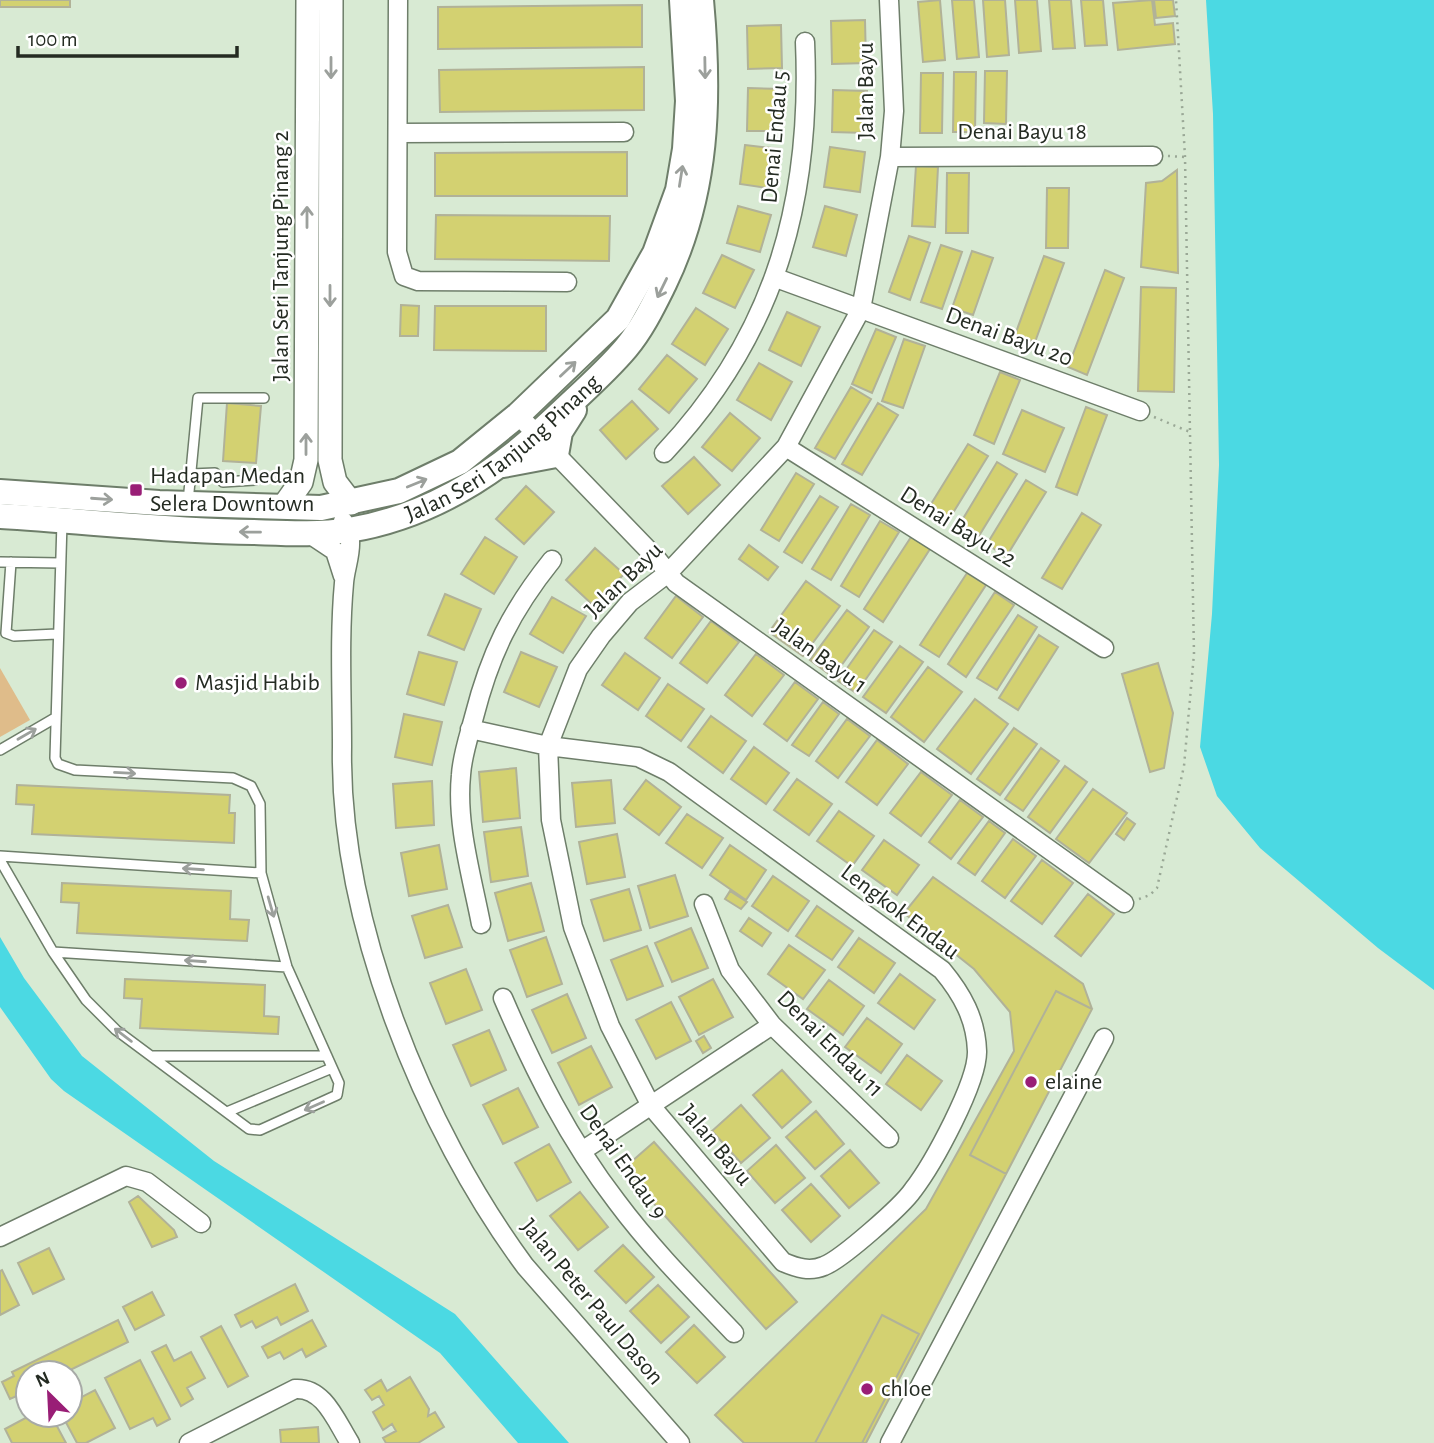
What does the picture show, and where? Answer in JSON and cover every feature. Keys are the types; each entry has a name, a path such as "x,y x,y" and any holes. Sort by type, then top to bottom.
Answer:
{"main road":[{"name":"Jalan Seri Tanjung Pinang","path":"0,492 321,508 399,491 460,462 518,415 618,319 638,287 668,221 678,190 685,149 687,74 682,0"},
{"name":"Jalan Seri Tanjung Pinang","path":"0,516 192,531 308,533 348,530 438,501 502,465 537,435 627,347 652,310 679,252 700,181 706,108 701,0"},
{"path":"502,465 556,455 560,432 586,388"}],"street":[{"name":"Jalan Seri Tanjung Pinang 2","path":"284,506 301,482 306,460 308,0"},
{"name":"Jalan Seri Tanjung Pinang 2","path":"331,0 330,460 335,482 351,503"},
{"path":"398,0 397,252 404,276 418,281 568,282"},
{"name":"Jalan Bayu","path":"783,1262 652,1106 610,1026 573,927 551,820 548,746 578,669 630,602 668,573 786,447 861,309 890,157 894,111 888,0"},
{"name":"Denai Endau 5","path":"664,453 691,425 726,376 754,328 776,278 799,194 806,128 805,42"},
{"path":"399,133 624,132"},
{"name":"Denai Bayu 18","path":"890,157 1153,156"},
{"name":"Denai Bayu 20","path":"776,278 1140,411"},
{"name":"Jalan Bayu 1","path":"518,415 676,583 1124,903"},
{"name":"Denai Bayu 22","path":"786,447 1104,648"},
{"path":"321,508 337,516 348,530"},
{"name":"Jalan Peter Paul Dason","path":"348,530 350,544 344,583 342,790 356,882 382,984 410,1060 439,1123 502,1235 525,1266 680,1443"},
{"name":"Jalan Peter Paul Dason","path":"308,533 334,551 344,583"},
{"path":"481,925 468,856 461,775 483,682 502,634 522,597 552,560"},
{"name":"Lengkok Endau","path":"470,729 548,746 638,757 669,772 942,970 958,989 969,1011 977,1054 972,1085 913,1191 842,1255 824,1266 798,1268 783,1262"},
{"name":"Denai Endau 11","path":"704,904 730,970 772,1025 889,1138"},
{"name":"Denai Endau 9","path":"503,998 538,1076 616,1202 656,1251 734,1333"},
{"path":"582,1151 772,1025"},
{"path":"890,1443 1104,1038"},
{"path":"0,1237 126,1176 147,1182 201,1223"},
{"path":"189,1443 295,1389 309,1388 319,1395 350,1443"}],"lane":[{"path":"188,503 198,398 264,398"},
{"path":"191,474 215,473 223,482 255,480"},
{"path":"0,858 53,952 86,1000 116,1030 249,1129 260,1130 337,1095 340,1087 288,967 261,873 260,804 251,786 242,781 75,771 58,764 53,749 62,506 45,495"},
{"path":"0,562 60,563"},
{"path":"11,562 6,633 14,636 57,634"},
{"path":"0,750 55,718"},
{"path":"0,858 261,873"},
{"path":"53,952 288,967"},
{"path":"152,1056 327,1056"},
{"path":"227,1112 332,1068"}],"path":[{"path":"1124,903 1150,895 1157,888 1184,765 1194,654 1185,156 1176,0"},
{"path":"1140,411 1190,432"}],"shaded area":[{"path":"0,668 30,720 0,737"}],"water":[{"path":"1206,0 1434,0 1434,990 1378,948 1260,848 1217,796 1200,747 1212,614 1219,465 1213,114"},
{"path":"0,937 24,978 82,1056 214,1161 455,1314 569,1443 518,1443 440,1353 64,1091 51,1079 0,1007"}],"building":[{"path":"0,0 70,0 70,7 0,7"},
{"path":"940,0 945,60 923,62 918,2"},
{"path":"952,0 974,0 979,57 957,59"},
{"path":"983,0 1005,0 1009,55 987,57"},
{"path":"1015,0 1037,0 1041,51 1019,53"},
{"path":"1049,0 1071,0 1075,48 1053,49"},
{"path":"1081,0 1103,0 1107,45 1085,46"},
{"path":"1152,0 1155,25 1173,23 1175,44 1118,50 1113,3"},
{"path":"1154,0 1173,0 1175,16 1156,18"},
{"path":"642,5 642,47 438,49 438,7"},
{"path":"865,20 866,63 832,64 831,21"},
{"path":"781,25 782,68 748,69 747,26"},
{"path":"644,67 644,110 440,112 439,70"},
{"path":"985,71 1007,71 1006,124 984,123"},
{"path":"954,72 976,72 975,132 953,132"},
{"path":"921,73 943,73 942,133 920,133"},
{"path":"748,88 783,89 782,131 747,131"},
{"path":"833,90 867,91 866,133 832,132"},
{"path":"745,145 780,149 775,189 740,184"},
{"path":"830,147 865,152 860,192 824,187"},
{"path":"627,152 627,196 435,196 435,153"},
{"path":"916,166 938,167 935,227 912,226"},
{"path":"1177,170 1178,273 1141,267 1146,183 1162,181"},
{"path":"947,173 969,173 968,233 946,233"},
{"path":"1047,188 1069,188 1068,248 1046,248"},
{"path":"738,206 771,215 760,252 727,243"},
{"path":"825,206 857,215 846,256 813,247"},
{"path":"436,215 610,216 609,261 435,259"},
{"path":"909,236 930,243 910,300 889,292"},
{"path":"941,245 962,252 942,309 921,302"},
{"path":"972,251 993,258 973,315 952,308"},
{"path":"722,255 754,270 735,308 703,293"},
{"path":"1044,256 1064,263 1035,342 1015,335"},
{"path":"1105,270 1124,278 1087,375 1068,367"},
{"path":"1141,287 1176,288 1174,392 1138,391"},
{"path":"401,305 419,306 418,336 400,336"},
{"path":"435,306 546,306 546,351 434,350"},
{"path":"696,308 728,329 705,365 672,344"},
{"path":"787,312 820,327 801,366 769,350"},
{"path":"876,329 896,337 872,393 852,384"},
{"path":"904,339 925,346 903,408 882,401"},
{"path":"667,355 697,379 669,413 639,389"},
{"path":"759,363 792,382 771,420 737,400"},
{"path":"1000,372 1020,380 994,444 974,435"},
{"path":"851,387 871,399 835,459 815,448"},
{"path":"632,401 658,429 626,459 600,430"},
{"path":"227,403 261,406 256,463 223,461"},
{"path":"878,403 898,415 862,475 842,464"},
{"path":"1086,407 1107,415 1077,495 1056,487"},
{"path":"1022,410 1064,428 1045,472 1003,454"},
{"path":"730,413 760,438 732,471 702,447"},
{"path":"968,444 988,456 948,521 928,509"},
{"path":"694,457 720,485 688,514 662,486"},
{"path":"997,462 1017,474 977,539 958,527"},
{"path":"796,473 814,484 779,541 761,530"},
{"path":"1026,480 1046,492 1006,557 987,544"},
{"path":"526,486 554,512 524,544 496,519"},
{"path":"820,496 838,507 802,563 784,552"},
{"path":"851,504 870,515 831,580 812,569"},
{"path":"1082,513 1101,525 1062,589 1042,578"},
{"path":"880,521 899,532 859,597 841,586"},
{"path":"485,537 517,557 494,594 461,574"},
{"path":"911,537 930,549 883,622 864,609"},
{"path":"749,545 778,567 768,580 739,559"},
{"path":"595,548 624,574 594,606 566,580"},
{"path":"967,573 986,585 939,657 920,645"},
{"path":"806,581 840,606 803,656 769,632"},
{"path":"995,592 1014,605 966,677 948,664"},
{"path":"445,594 481,609 464,650 428,635"},
{"path":"676,596 703,617 672,658 645,638"},
{"path":"552,597 586,616 563,653 530,634"},
{"path":"847,610 869,627 833,677 810,660"},
{"path":"1018,615 1037,627 997,690 977,678"},
{"path":"711,621 739,642 707,683 680,663"},
{"path":"874,630 892,642 856,693 838,681"},
{"path":"1039,635 1058,647 1018,710 999,698"},
{"path":"900,646 923,662 886,713 863,697"},
{"path":"419,652 457,662 444,705 407,694"},
{"path":"521,652 557,667 539,707 504,692"},
{"path":"625,653 660,678 638,710 602,685"},
{"path":"756,654 784,675 752,716 725,695"},
{"path":"1158,663 1173,713 1164,768 1150,772 1122,674"},
{"path":"928,667 962,692 924,742 891,717"},
{"path":"795,682 818,699 787,741 764,724"},
{"path":"668,684 704,709 681,741 646,716"},
{"path":"975,699 1008,724 971,774 937,749"},
{"path":"823,702 839,714 809,756 792,745"},
{"path":"404,714 442,722 432,765 395,757"},
{"path":"711,716 746,741 723,773 688,747"},
{"path":"847,719 870,736 838,778 816,761"},
{"path":"1014,728 1037,744 1000,795 977,779"},
{"path":"877,740 908,764 877,805 846,782"},
{"path":"754,747 789,773 766,804 731,779"},
{"path":"1041,748 1059,761 1023,811 1005,799"},
{"path":"1065,766 1087,782 1050,833 1028,817"},
{"path":"516,768 520,818 483,822 479,772"},
{"path":"921,772 952,795 921,836 890,813"},
{"path":"797,779 832,804 809,835 774,810"},
{"path":"611,780 615,823 576,827 572,783"},
{"path":"646,780 681,807 659,835 624,809"},
{"path":"432,781 434,825 396,828 393,784"},
{"path":"17,785 230,795 229,813 235,813 234,843 32,834 34,805 16,804"},
{"path":"1093,789 1127,813 1089,863 1056,839"},
{"path":"960,800 983,817 951,859 929,842"},
{"path":"839,811 874,836 852,866 817,841"},
{"path":"687,814 723,838 702,868 666,843"},
{"path":"1127,818 1135,824 1124,840 1116,834"},
{"path":"989,821 1005,833 975,875 958,863"},
{"path":"521,827 528,876 491,882 484,832"},
{"path":"617,834 625,877 587,884 579,842"},
{"path":"1013,839 1036,856 1005,898 982,881"},
{"path":"884,840 919,865 897,895 862,870"},
{"path":"439,845 447,889 409,896 401,853"},
{"path":"730,845 766,870 746,900 710,875"},
{"path":"1042,860 1073,883 1042,924 1011,901"},
{"path":"675,875 688,916 650,928 638,886"},
{"path":"773,876 809,901 788,931 752,906"},
{"path":"933,877 1083,984 1092,1009 866,1443 744,1443 715,1415 926,1209 1014,1051 1010,1012 974,969 904,913"},
{"path":"62,883 231,891 230,919 249,920 247,941 77,933 79,903 61,902"},
{"path":"531,883 544,931 508,941 495,893"},
{"path":"629,889 641,930 604,941 591,900"},
{"path":"730,891 747,902 741,909 725,899"},
{"path":"1088,894 1114,914 1081,956 1055,936"},
{"path":"448,905 462,947 425,958 412,916"},
{"path":"817,906 853,931 832,960 796,936"},
{"path":"749,918 771,933 762,946 740,931"},
{"path":"691,928 708,968 672,982 655,943"},
{"path":"546,937 562,984 527,997 510,950"},
{"path":"859,938 895,963 874,993 838,967"},
{"path":"789,945 825,970 803,999 768,974"},
{"path":"647,946 663,986 627,1000 611,960"},
{"path":"466,969 482,1010 446,1024 430,983"},
{"path":"900,974 935,1000 914,1029 878,1003"},
{"path":"125,979 265,985 264,1016 279,1017 278,1034 140,1028 142,999 124,998"},
{"path":"713,979 733,1017 699,1035 679,997"},
{"path":"829,980 864,1006 843,1035 807,1009"},
{"name":"elaine","path":"1056,991 1092,1009 1006,1174 970,1155"},
{"path":"567,994 586,1038 552,1053 532,1010"},
{"path":"671,1002 691,1041 656,1059 636,1020"},
{"path":"867,1018 902,1044 881,1073 845,1047"},
{"path":"489,1030 506,1070 471,1086 453,1045"},
{"path":"704,1036 711,1048 703,1053 696,1041"},
{"path":"591,1046 612,1087 579,1105 558,1063"},
{"path":"907,1055 942,1081 921,1110 886,1084"},
{"path":"782,1070 811,1102 782,1128 753,1095"},
{"path":"518,1088 538,1127 503,1144 483,1105"},
{"path":"741,1105 770,1138 741,1163 712,1131"},
{"path":"816,1111 844,1144 815,1169 786,1137"},
{"path":"654,1142 797,1302 766,1329 623,1169"},
{"path":"549,1144 571,1182 537,1201 515,1163"},
{"path":"776,1145 805,1178 775,1203 747,1171"},
{"path":"850,1150 879,1183 849,1208 821,1176"},
{"path":"811,1184 840,1216 811,1242 782,1210"},
{"path":"580,1192 608,1227 578,1250 550,1216"},
{"path":"138,1196 174,1230 177,1237 152,1247 129,1202"},
{"path":"623,1245 654,1277 626,1303 595,1271"},
{"path":"49,1248 64,1279 33,1294 18,1263"},
{"path":"2,1270 19,1305 0,1315 0,1271"},
{"path":"295,1284 308,1311 281,1325 277,1317 256,1328 252,1321 241,1327 235,1315"},
{"path":"658,1285 689,1317 661,1343 630,1311"},
{"path":"152,1292 164,1315 135,1330 123,1307"},
{"name":"chloe","path":"882,1315 919,1334 862,1443 815,1443"},
{"path":"118,1320 128,1342 84,1363 84,1359 38,1359"},
{"path":"312,1320 326,1346 306,1357 302,1349 284,1359 280,1352 268,1358 262,1347"},
{"path":"694,1325 725,1357 697,1383 666,1352"},
{"path":"221,1326 248,1376 228,1387 201,1337"},
{"path":"166,1345 174,1361 191,1352 205,1378 187,1388 193,1399 181,1406 152,1352"},
{"path":"140,1360 170,1419 157,1426 153,1418 130,1429 105,1378"},
{"path":"14,1376 14,1397 10,1399 2,1382"},
{"path":"410,1377 429,1409 428,1416 435,1412 444,1427 418,1443 386,1443 383,1438 396,1431 392,1424 383,1430 373,1412 384,1405 379,1396 372,1400 365,1390 381,1380 387,1391"},
{"path":"95,1390 115,1428 86,1443 77,1443 70,1429 84,1429 84,1396"},
{"path":"14,1424 14,1429 58,1429 66,1443 12,1443 5,1429"},
{"path":"318,1427 319,1443 281,1443 280,1430"}],"place":[{"name":"Hadapan Medan Selera Downtown","path":"136,490"},
{"name":"Masjid Habib","path":"181,683"},
{"name":"elaine","path":"1031,1082"},
{"name":"chloe","path":"867,1389"}]}
